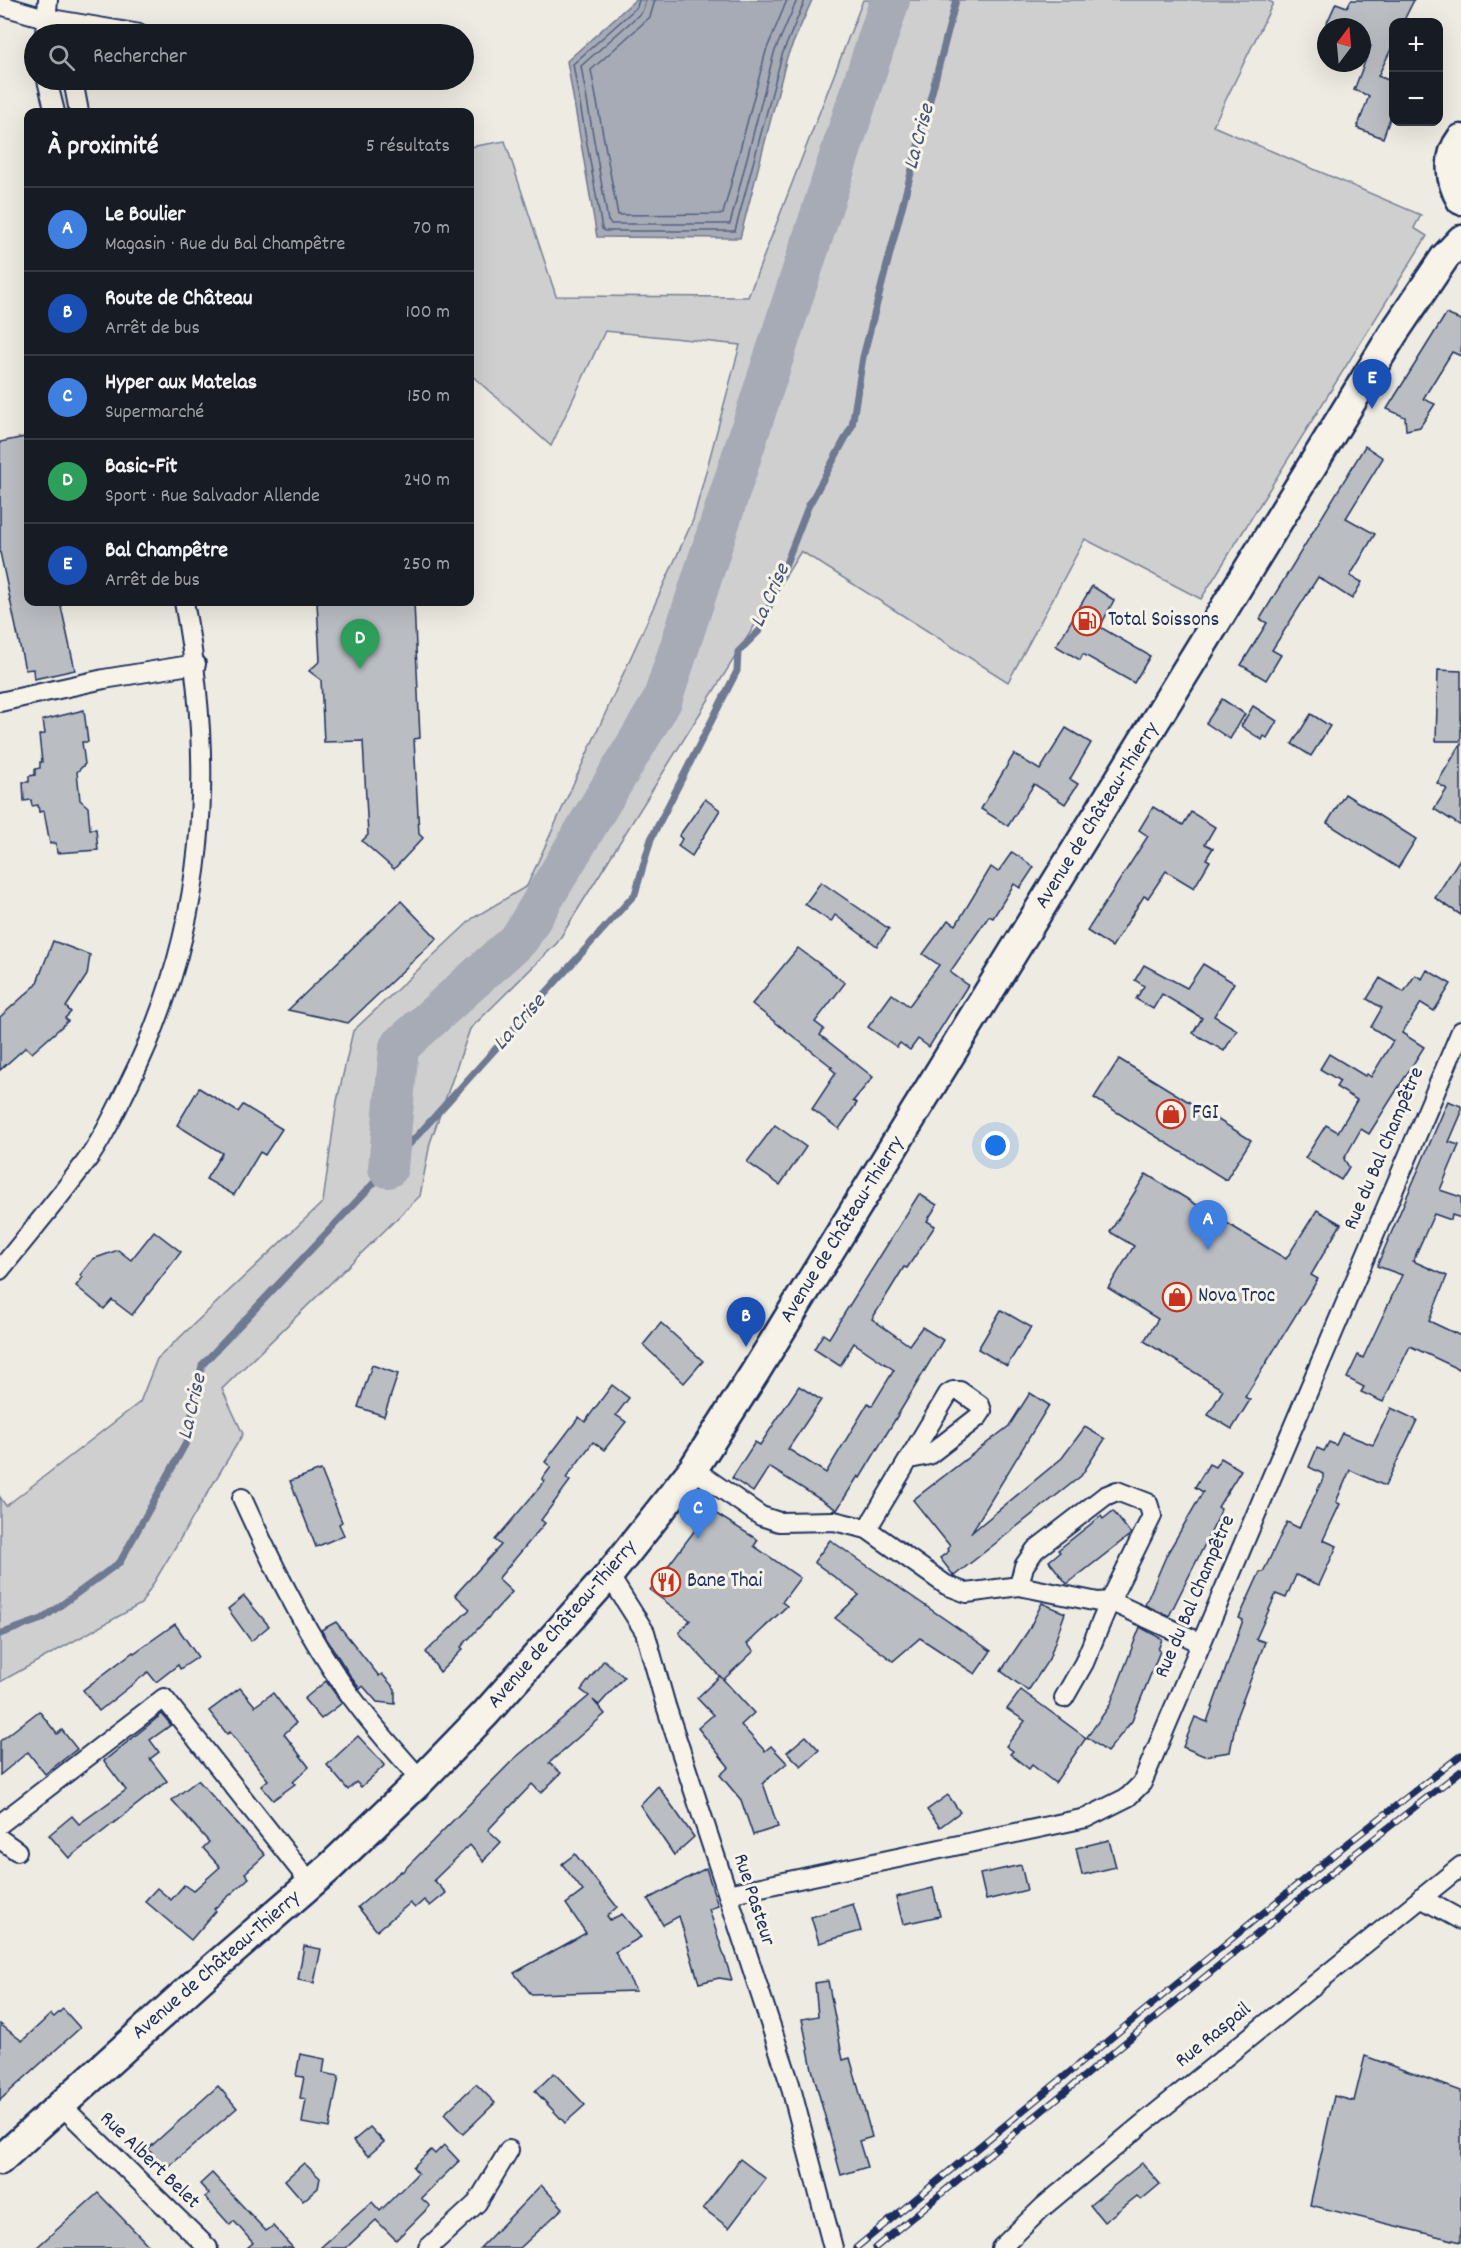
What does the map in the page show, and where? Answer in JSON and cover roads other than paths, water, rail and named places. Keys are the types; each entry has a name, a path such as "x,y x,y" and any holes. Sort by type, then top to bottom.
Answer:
{"main road":[{"path":"1460,199 1452,181 1451,163 1461,139"},
{"name":"Avenue de Château-Thierry","path":"3,2152 61,2105 204,1976 311,1884 422,1780 609,1575 693,1468 887,1159 1393,334 1453,248 1460,199"}],"street":[{"path":"30,0 44,24"},
{"path":"45,24 48,0"},
{"path":"0,5 41,24"},
{"path":"50,90 54,108"},
{"path":"75,90 79,108"},
{"path":"80,108 81,90"},
{"path":"0,1270 90,1156 108,1127 139,1064 171,981 193,891 199,852 203,787 196,664 185,606"},
{"path":"0,702 104,679 196,664"},
{"name":"Rue du Bal Champêtre","path":"728,1894 1086,1818 1128,1797 1142,1783 1461,1031"},
{"path":"867,1529 910,1459"},
{"path":"693,1468 761,1516 779,1522 834,1521 867,1529 946,1585 967,1593 1019,1586 1098,1602 1110,1601 1201,1643"},
{"path":"1019,1586 1024,1566 1035,1550 1105,1496 1117,1491 1148,1503 1152,1516 1110,1601 1084,1663 1064,1698"},
{"path":"242,1498 278,1579 333,1670 377,1729 422,1780"},
{"name":"Rue Pasteur","path":"609,1575 645,1632 790,2085 834,2248"},
{"path":"0,1824 164,1698 311,1884"},
{"path":"0,1839 17,1851"},
{"name":"Rue Raspail","path":"1001,2248 1043,2207 1461,1866"},
{"path":"1421,1898 1461,1920"},
{"name":"Rue Albert Belet","path":"61,2105 208,2248"},
{"path":"428,2248 477,2203 509,2150"}],"water":[{"path":"635,0 812,0 787,57 740,238 597,237 567,61"}],"waterway":[{"name":"La Crise","path":"388,1168 399,1047 520,938 662,701 890,0"},
{"name":"La Crise","path":"0,1634 42,1619 120,1562 186,1443 202,1365 388,1168 635,894 651,839 737,671 738,652 760,630 808,507 852,426 863,357 956,0"}],"railway":[{"path":"856,2248 1343,1847 1461,1755"},
{"path":"875,2248 1352,1856 1461,1771"}],"place":[{"name":"Bal Champêtre","path":"1372,409"},
{"name":"Total Soissons","path":"1087,621"},
{"name":"Basic-Fit","path":"360,669"},
{"name":"FGI","path":"1171,1114"},
{"name":"Le Boulier","path":"1208,1250"},
{"name":"Nova Troc","path":"1177,1297"},
{"name":"Route de Château","path":"746,1347"},
{"name":"Hyper aux Matelas","path":"698,1539"},
{"name":"Bane Thai","path":"666,1582"}]}
